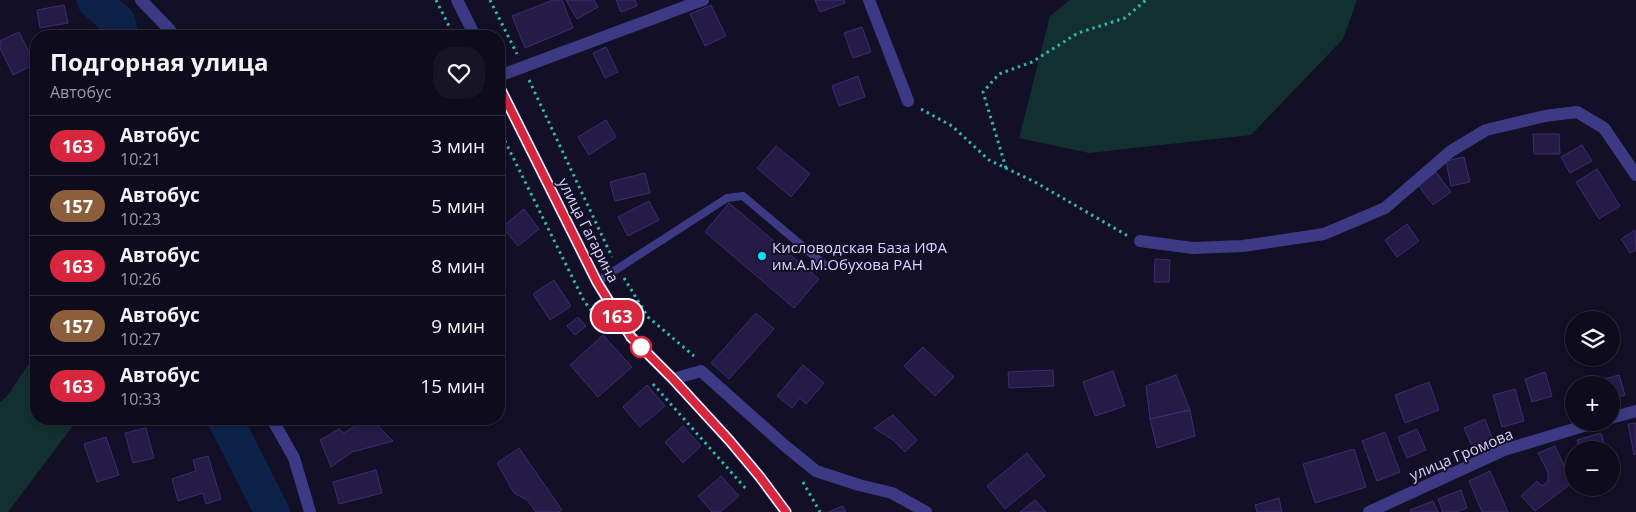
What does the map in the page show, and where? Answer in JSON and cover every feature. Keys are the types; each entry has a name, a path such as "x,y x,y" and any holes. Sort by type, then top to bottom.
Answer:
{"street":[{"path":"141,0 170,30"},
{"path":"457,0 472,30"},
{"path":"505,74 703,0"},
{"path":"869,0 908,101"},
{"name":"улица Гагарина","path":"505,98 597,282 631,337 729,440 786,512"},
{"path":"1140,241 1193,248 1243,246 1324,234 1385,208 1451,151 1486,130 1546,116 1577,112 1604,128 1636,175"},
{"path":"673,379 701,371 816,471 892,493 926,512"},
{"path":"1620,415 1636,411"},
{"path":"275,425 294,458 310,512"},
{"name":"улица Громова","path":"1369,512 1504,450 1567,431"}],"lane":[{"path":"597,282 727,198 743,196 826,266"}],"path":[{"path":"436,0 451,30"},
{"path":"1007,168 983,92 999,74 1032,62 1078,33 1125,18 1146,0"},
{"path":"908,101 952,126 989,160 1070,201 1120,233 1140,241"}],"green space":[{"path":"1070,0 1357,0 1343,39 1251,135 1089,153 1019,138 1050,16"},
{"path":"30,362 30,425 73,425 8,512 0,512 0,402 7,396"}],"building":[{"path":"553,0 562,0 573,28 525,48 512,16"},
{"path":"566,0 594,0 598,7 577,19"},
{"path":"616,0 635,0 637,6 621,12"},
{"path":"815,0 844,0 845,3 820,12"},
{"path":"64,5 68,23 40,28 37,10"},
{"path":"711,5 726,36 705,46 690,14"},
{"path":"862,27 871,52 853,58 844,33"},
{"path":"19,32 30,54 30,66 13,75 0,48 0,41"},
{"path":"606,47 618,72 605,78 593,53"},
{"path":"858,76 865,97 839,106 832,86"},
{"path":"606,120 616,137 589,155 578,137"},
{"path":"1533,134 1559,134 1560,154 1534,154"},
{"path":"1582,145 1592,161 1570,173 1561,157"},
{"path":"776,146 810,174 791,197 757,168"},
{"path":"1464,157 1470,182 1451,186 1446,161"},
{"path":"1597,169 1620,206 1599,219 1576,182"},
{"path":"1436,172 1451,192 1433,205 1418,185"},
{"path":"645,173 650,193 615,201 610,182"},
{"path":"649,201 659,220 628,236 618,217"},
{"name":"Кисловодская База ИФА им.А.М.Обухова РАН","path":"729,203 819,279 794,308 705,232"},
{"path":"524,209 539,229 518,246 505,231 505,225"},
{"path":"1407,224 1419,241 1397,257 1385,240"},
{"path":"1635,230 1636,250 1630,253 1621,239"},
{"path":"1155,259 1170,260 1169,282 1154,282"},
{"path":"554,280 571,306 550,320 533,294"},
{"path":"756,313 774,329 729,379 711,363"},
{"path":"578,317 586,326 575,335 567,326"},
{"path":"603,335 632,367 598,397 570,365"},
{"path":"923,347 954,377 935,396 904,366"},
{"path":"803,365 824,383 806,404 800,398 792,408 777,396"},
{"path":"1053,370 1054,386 1009,388 1008,372"},
{"path":"1113,371 1125,406 1095,416 1083,382"},
{"path":"1545,372 1552,396 1532,402 1525,379"},
{"path":"1176,375 1190,410 1150,419 1146,386"},
{"path":"1620,378 1625,395 1620,396"},
{"path":"1429,382 1439,410 1405,423 1395,395"},
{"path":"647,385 665,406 640,427 623,407"},
{"path":"1515,389 1524,421 1502,427 1493,395"},
{"path":"1190,410 1195,436 1157,448 1150,419"},
{"path":"893,415 917,440 905,452 893,440 874,428"},
{"path":"1485,419 1492,438 1472,446 1464,428"},
{"path":"1636,423 1636,454 1634,455 1628,424"},
{"path":"377,425 393,441 352,452 331,467 320,440 339,429 344,433 355,426"},
{"path":"683,426 701,446 683,463 665,442"},
{"path":"146,428 154,458 133,463 125,433"},
{"path":"1417,429 1426,450 1407,458 1398,437"},
{"path":"1385,432 1400,472 1377,481 1362,441"},
{"path":"1601,433 1603,441 1577,441"},
{"path":"106,437 119,475 97,482 84,444"},
{"path":"1555,446 1565,468 1565,488 1535,511 1521,496 1537,481 1542,486 1548,481 1548,472 1538,453"},
{"path":"519,448 562,510 559,512 536,512 527,500 514,493 497,463"},
{"path":"1354,449 1366,487 1315,503 1303,464"},
{"path":"1027,453 1045,476 1005,509 987,486"},
{"path":"208,456 221,499 206,504 203,493 178,501 172,479 196,471 193,460"},
{"path":"376,470 382,493 339,504 333,482"},
{"path":"1490,471 1508,512 1482,512 1469,481"},
{"path":"721,476 739,496 720,512 712,512 698,496"},
{"path":"1461,490 1467,508 1456,512 1443,512 1438,499"},
{"path":"1279,498 1282,512 1257,512 1255,505"},
{"path":"1035,500 1046,512 1020,512"},
{"path":"1433,501 1438,512 1411,512 1410,510"},
{"path":"843,506 846,512 828,512"}],"waterway":[{"path":"94,0 118,22 120,30"},
{"path":"228,425 272,512"}],"bus line":[{"name":"163","path":"505,98 597,282 631,337 729,440 786,512"}],"place":[{"name":"Кисловодская База ИФА им.А.М.Обухова РАН","path":"762,256"}]}
